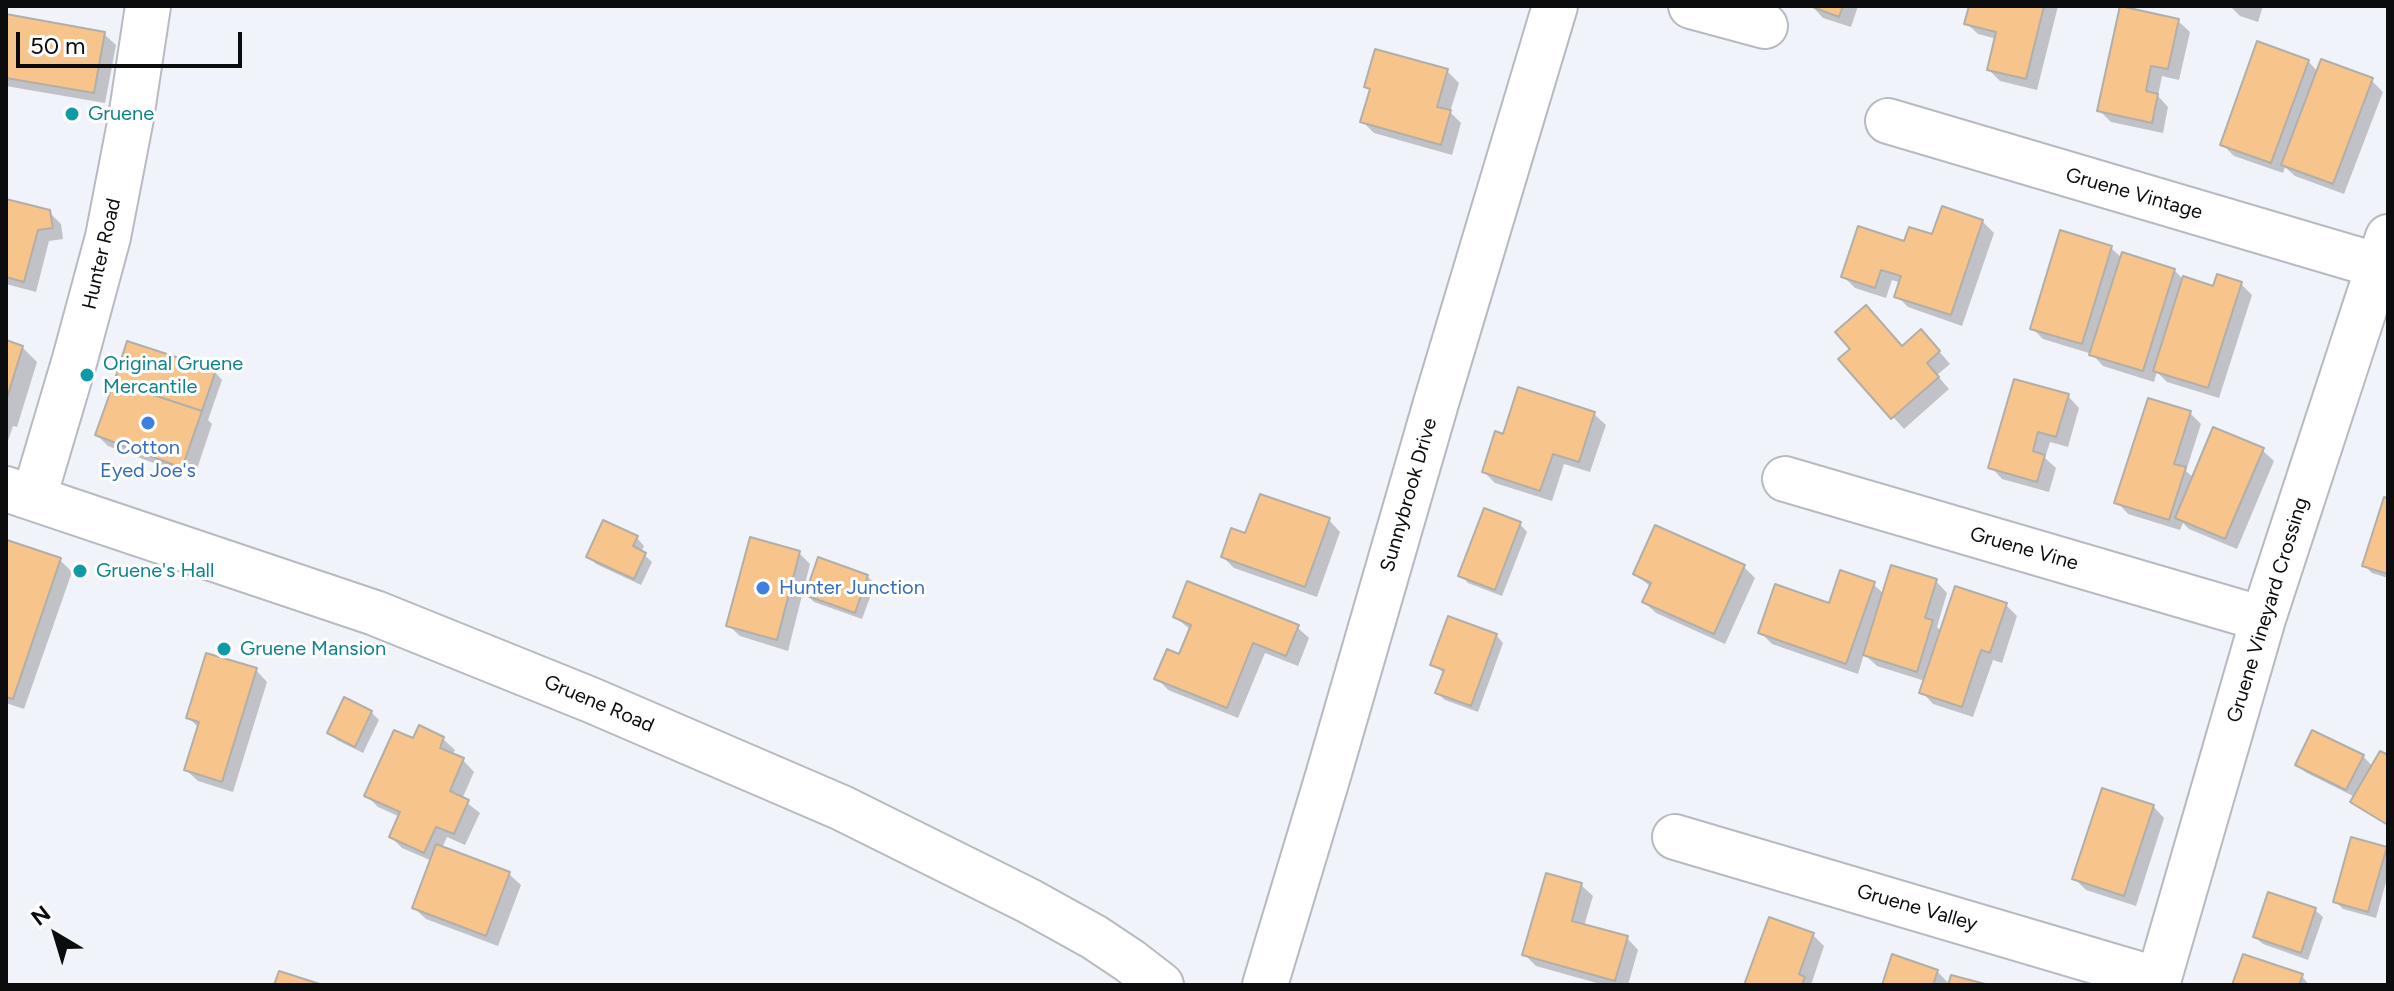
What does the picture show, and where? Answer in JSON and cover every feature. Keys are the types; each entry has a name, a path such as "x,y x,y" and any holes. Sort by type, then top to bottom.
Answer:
{"street":[{"name":"Hunter Road","path":"20,493 75,359 108,237 148,6"},
{"name":"Sunnybrook Drive","path":"1265,985 1555,6"},
{"path":"1691,6 1765,26"},
{"name":"Gruene Vintage","path":"1888,121 2384,252"},
{"name":"Gruene Vineyard Crossing","path":"2158,982 2263,619 2384,252"},
{"name":"Gruene Vine","path":"1785,479 2263,619"},
{"name":"Gruene Road","path":"20,493 375,613 606,706 842,808 1029,901 1130,961 1161,985"},
{"name":"Gruene Valley","path":"1675,837 2158,982"}],"building":[{"path":"1810,6 1843,6 1839,17"},
{"path":"1969,6 2044,6 2026,79 1987,70 1996,32 1964,24"},
{"path":"2120,6 2179,19 2168,69 2151,66 2146,91 2158,94 2152,123 2097,111"},
{"path":"6,14 105,32 94,93 6,78"},
{"path":"2257,41 2309,60 2271,163 2220,145"},
{"path":"1375,49 1448,69 1437,107 1451,110 1441,145 1360,122 1370,89 1364,87"},
{"path":"2321,59 2373,78 2333,184 2281,165"},
{"path":"6,199 50,210 53,228 38,230 24,282 6,277"},
{"path":"1942,206 1983,220 1951,315 1894,297 1901,276 1881,270 1875,288 1841,277 1858,226 1904,241 1909,227 1932,234"},
{"path":"2060,230 2112,246 2082,344 2030,329"},
{"path":"2122,252 2175,269 2143,371 2089,355"},
{"path":"2217,274 2242,282 2208,388 2153,371 2183,276 2213,286"},
{"path":"1866,305 1902,346 1921,329 1940,351 1927,363 1939,377 1891,419 1838,359 1850,349 1835,332"},
{"path":"6,340 23,346 6,401"},
{"path":"127,341 216,370 202,411 114,382"},
{"path":"2014,379 2069,394 2056,437 2038,432 2033,451 2045,455 2037,482 1988,468"},
{"name":"Cotton Eyed Joe's","path":"114,382 202,411 182,468 95,435"},
{"path":"1518,387 1595,412 1579,462 1553,454 1540,491 1482,472 1495,431 1503,434"},
{"path":"2148,398 2191,411 2174,464 2186,467 2169,520 2114,503"},
{"path":"2213,427 2264,448 2225,539 2175,518"},
{"path":"1260,494 1330,518 1305,587 1221,557 1231,528 1245,533"},
{"path":"2384,497 2388,498 2388,574 2362,566"},
{"path":"1484,508 1521,522 1495,590 1458,576"},
{"path":"603,520 638,536 633,546 646,553 634,579 586,557"},
{"path":"1655,525 1745,565 1714,634 1642,602 1651,583 1633,574"},
{"name":"Hunter Junction","path":"750,537 800,551 777,640 726,626"},
{"path":"7,540 61,558 13,699 6,697"},
{"path":"818,557 868,575 855,613 805,595"},
{"path":"1891,565 1937,579 1925,618 1933,620 1917,672 1863,655"},
{"path":"1840,570 1875,582 1846,664 1758,633 1775,584 1829,603"},
{"path":"1187,581 1299,625 1286,656 1253,643 1227,708 1154,679 1167,649 1179,654 1191,625 1173,617"},
{"path":"1955,586 2007,603 1990,653 1981,650 1962,707 1919,693"},
{"path":"1448,616 1497,634 1471,706 1435,693 1444,670 1430,665"},
{"path":"206,653 257,668 222,782 184,770 199,722 186,718"},
{"path":"344,697 372,711 355,747 327,733"},
{"path":"419,725 444,737 440,748 464,758 450,791 469,800 454,834 436,827 424,853 389,837 400,812 364,796 394,730 413,738"},
{"path":"2312,730 2364,755 2346,790 2295,765"},
{"path":"2380,751 2388,755 2388,825 2350,802"},
{"path":"2102,788 2154,805 2124,896 2072,879"},
{"path":"2351,837 2387,847 2368,912 2333,902"},
{"path":"436,844 510,872 486,936 412,908"},
{"path":"1546,873 1582,883 1572,921 1628,936 1615,981 1522,955"},
{"path":"2268,892 2316,908 2301,953 2253,937"},
{"path":"1769,917 1814,933 1799,974 1805,977 1802,985 1744,985"},
{"path":"1892,954 1938,970 1933,985 1882,985"},
{"path":"2243,954 2303,974 2299,985 2232,985"},
{"path":"279,971 323,985 274,985"},
{"path":"1951,975 1989,985 1948,985"}],"place":[{"name":"Gruene","path":"72,114"},
{"name":"Original Gruene Mercantile","path":"87,375"},
{"name":"Cotton Eyed Joe's","path":"148,423"},
{"name":"Gruene's Hall","path":"80,571"},
{"name":"Hunter Junction","path":"763,588"},
{"name":"Gruene Mansion","path":"224,649"}]}
